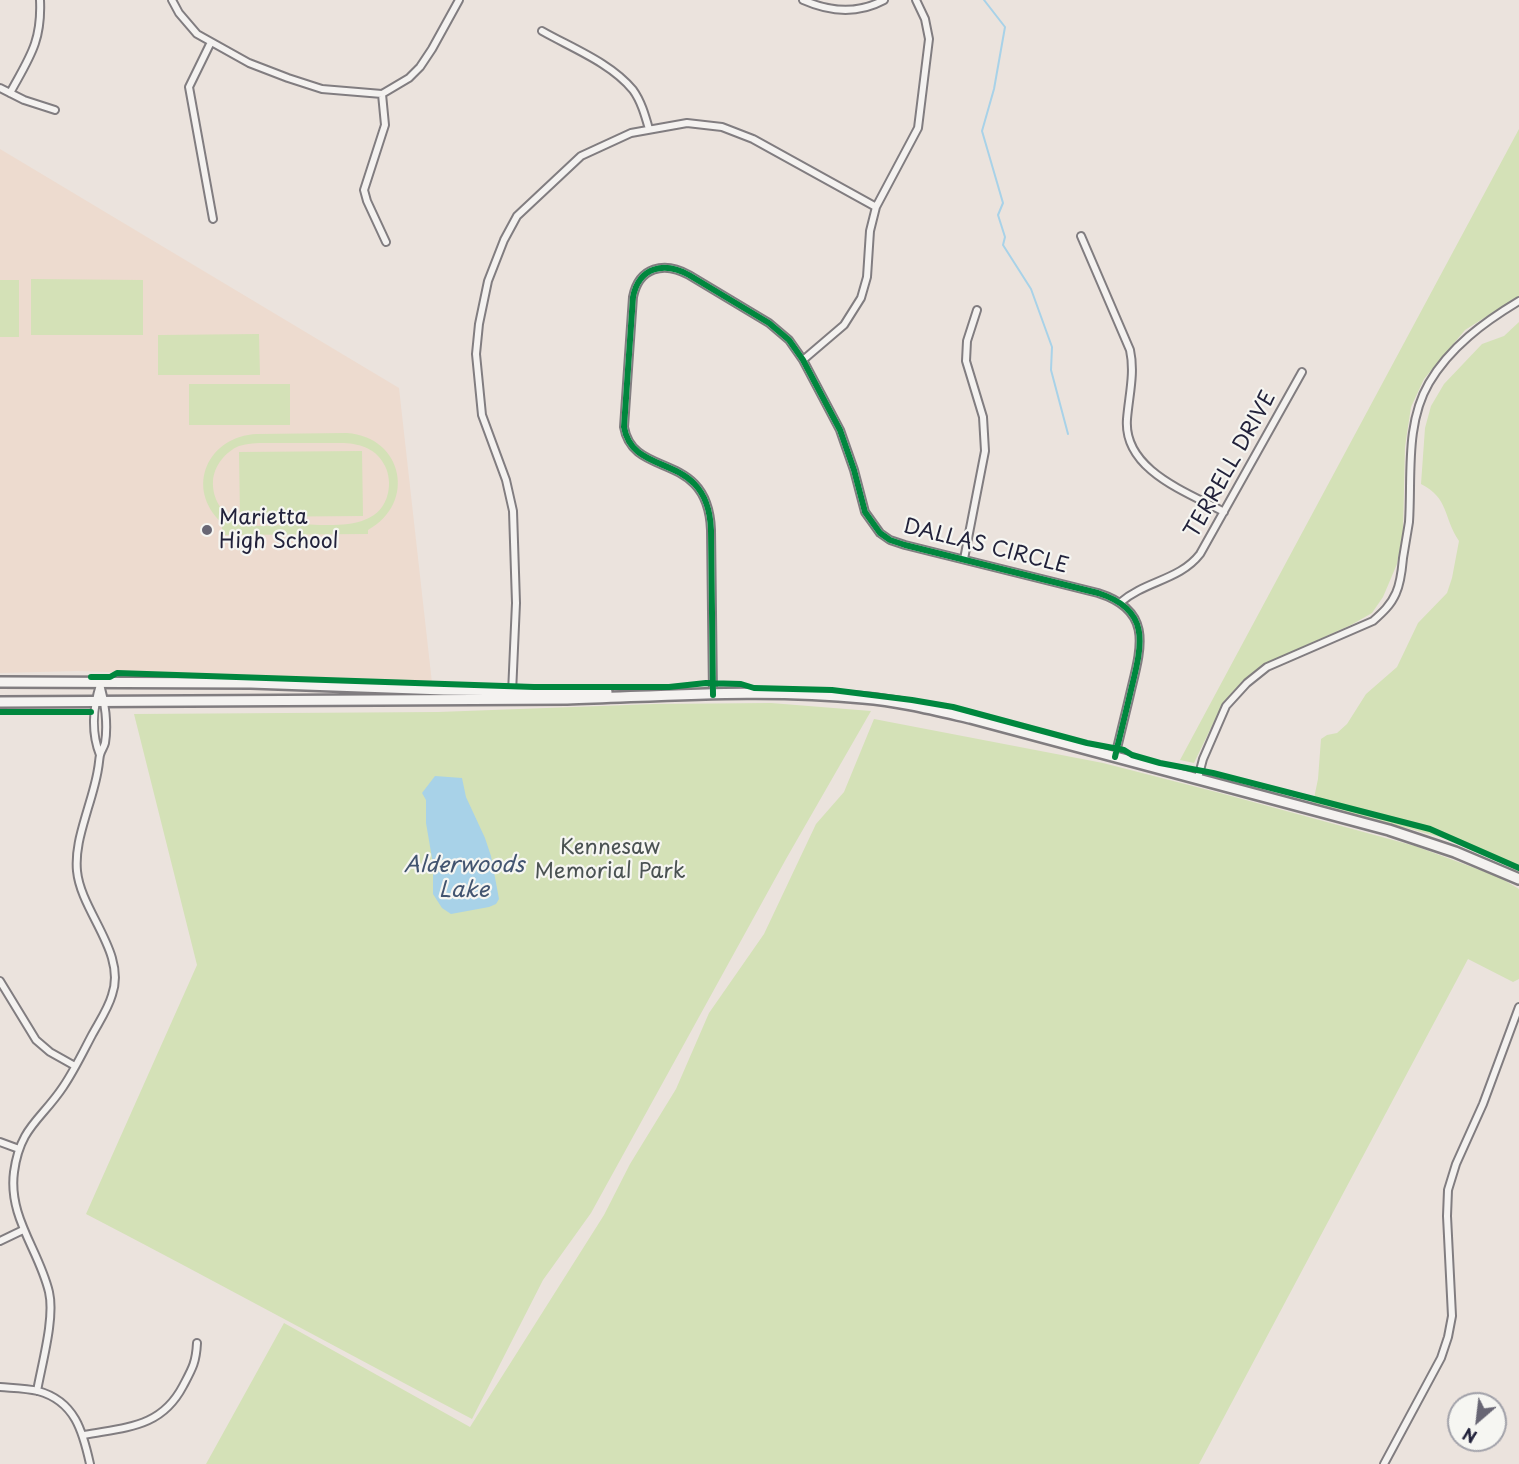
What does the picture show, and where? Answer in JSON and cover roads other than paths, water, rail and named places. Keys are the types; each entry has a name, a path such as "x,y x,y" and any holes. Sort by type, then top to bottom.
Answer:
{"highway":[{"path":"0,682 251,683 512,694"},
{"path":"0,702 512,694 810,694 892,701 970,718 1406,835 1519,879"}],"street":[{"path":"10,93 32,53 39,34 40,0"},
{"path":"172,0 179,14 197,34 249,63 322,89 382,94 409,78 420,67 459,0"},
{"path":"803,0 821,7 841,10 868,7 884,0"},
{"path":"803,360 844,325 861,298 867,278 870,231 876,207 918,128 928,39 924,19 916,0"},
{"path":"542,31 597,62 623,80 639,100 649,129"},
{"path":"211,42 189,87 213,219"},
{"path":"0,88 55,110"},
{"path":"382,94 385,125 364,190 386,242"},
{"path":"512,694 516,603 513,510 506,480 482,415 476,372 476,339 488,281 504,240 517,216 581,156 617,139 649,129 687,123 738,132 876,207"},
{"path":"1081,236 1130,350 1133,368 1126,426 1129,442 1138,457 1153,471 1224,512"},
{"name":"DALLAS CIRCLE","path":"713,695 711,530 707,504 700,490 690,479 678,471 643,456 630,444 625,434 632,309 636,286 653,270 676,268 777,329 789,340 803,360 845,442 863,505 875,527 886,537 897,542 1098,593 1121,602"},
{"path":"1198,778 1203,759 1226,706 1247,682 1267,667 1372,621 1387,608 1396,594 1401,575 1408,522 1411,454 1417,412 1428,384 1445,360 1463,341 1499,313 1519,301"},
{"path":"964,559 985,451 983,417 966,361 967,341 977,310"},
{"name":"TERRELL DRIVE","path":"1121,602 1132,593 1180,572 1192,563 1205,548 1302,372"},
{"path":"1115,757 1141,645 1136,624 1129,609 1121,602"},
{"path":"37,1391 51,1305 46,1281 17,1212 13,1191 14,1172 19,1149 32,1125 63,1088 108,1005 115,987 113,960 84,897 77,869 79,839 96,783 100,755 95,742 100,684"},
{"path":"0,981 36,1040 50,1052 75,1066"},
{"path":"1384,1464 1441,1358 1448,1337 1452,1316 1447,1216 1448,1190 1456,1164 1483,1104 1519,1007"},
{"path":"0,1142 19,1149"},
{"path":"0,1241 23,1230"},
{"path":"84,1435 145,1423 165,1411 177,1397 196,1362 197,1343"},
{"path":"0,1387 37,1391 52,1397 64,1406 77,1421 84,1435 90,1464"}],"water":[{"name":"Alderwoods Lake","path":"435,776 462,778 466,797 491,856 499,899 496,904 451,914 442,908 433,894 433,864 426,823 426,800 422,793"}],"waterway":[{"path":"984,0 1005,27 994,89 982,131 1003,203 998,215 1005,237 1003,245 1031,289 1052,347 1051,370 1068,434"}],"place":[{"name":"Marietta High School","path":"207,530"}],"park label":[{"name":"Kennesaw Memorial Park","path":"610,860"}]}
